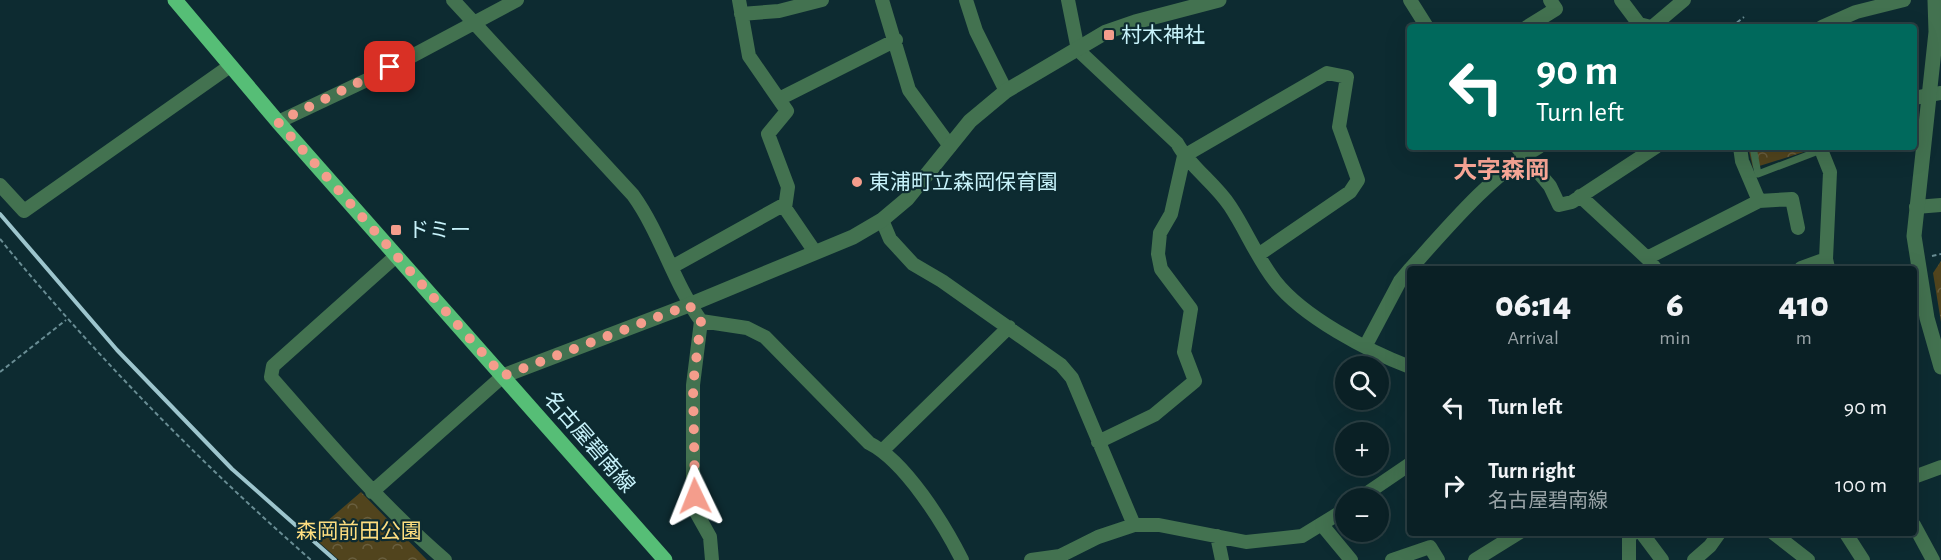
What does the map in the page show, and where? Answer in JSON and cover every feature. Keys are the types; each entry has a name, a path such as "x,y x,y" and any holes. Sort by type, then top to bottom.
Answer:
{"main road":[{"name":"名古屋碧南線","path":"175,0 278,122 664,560"}],"street":[{"path":"453,0 633,195 649,217 689,305 701,321 693,385 693,480 696,512 710,537 712,560"},
{"path":"278,122 369,78 517,0"},
{"path":"739,0 748,56 788,111 768,134 788,187 786,204 791,220 815,252"},
{"path":"741,14 779,11 822,0"},
{"path":"882,0 896,40 909,90 950,146"},
{"path":"966,0 976,31 1006,91"},
{"path":"1068,0 1078,50 1177,143 1184,156 1204,174 1230,207 1276,283 1312,316 1407,366"},
{"path":"372,492 503,376 689,305 853,237 882,220 907,199 970,121 1006,91 1106,32 1219,0"},
{"path":"1410,0 1425,24"},
{"path":"1532,24 1556,9 1550,0"},
{"path":"1621,0 1639,24"},
{"path":"1656,24 1684,0"},
{"path":"1827,24 1854,6 1904,0"},
{"path":"1917,266 1916,207 1936,32 1935,0"},
{"path":"779,99 896,40"},
{"path":"0,185 24,211 230,66"},
{"path":"1098,442 1154,415 1192,386 1195,381 1184,352 1191,309 1161,269 1158,254 1160,232 1171,214 1184,156 1327,73 1347,77 1339,127 1358,180 1350,192 1258,255"},
{"path":"1413,266 1521,151 1550,186 1559,205 1580,196 1649,150"},
{"path":"1741,150 1759,201"},
{"path":"1822,150 1830,172 1827,264"},
{"path":"1580,196 1651,263 1759,201 1792,199 1798,228"},
{"path":"672,267 786,204"},
{"path":"1916,207 1941,205"},
{"path":"882,220 890,239 913,264 1009,327 1061,365 1072,378 1134,525"},
{"path":"396,256 273,366 271,377 372,492 404,525 445,560"},
{"path":"1917,266 1927,318 1941,367"},
{"path":"1366,345 1400,281 1407,273"},
{"path":"701,321 747,328 765,338 869,443 883,450 944,523 962,560"},
{"path":"883,450 1009,327"},
{"path":"1375,488 1407,466"},
{"path":"1917,476 1941,467"},
{"path":"1031,560 1061,558 1098,537 1134,525 1159,525 1246,542 1302,536 1335,516"},
{"path":"1322,525 1351,560"},
{"path":"1917,530 1935,560 1941,558"},
{"path":"1217,536 1222,560"},
{"path":"1475,560 1514,536"},
{"path":"1629,560 1630,536"},
{"path":"1644,536 1662,560"},
{"path":"1694,560 1717,536"},
{"path":"1777,536 1808,560"},
{"path":"1848,536 1863,560"},
{"path":"1392,560 1430,547 1438,560"}],"lane":[{"path":"1754,150 1758,174 1816,150"}],"path":[{"path":"1735,24 1744,17"},
{"path":"0,238 67,320 196,453 311,560"},
{"path":"1932,256 1941,254"},
{"path":"0,372 67,320"}],"green space":[{"path":"1749,150 1807,150 1807,151 1753,168"},
{"path":"1941,261 1941,322 1933,273"},
{"name":"森岡前田公園","path":"361,492 427,560 339,560 311,535"}],"railway":[{"path":"0,214 117,350 232,469 335,560"}],"place":[{"name":"村木神社","path":"1109,35"},
{"name":"東浦町立森岡保育園","path":"857,182"},
{"name":"ドミー","path":"396,230"}],"district":[{"name":"大字森岡","path":"1501,171"}],"route":[{"path":"390,67 278,122 503,376 689,305 701,321 693,385 695,496"}]}
